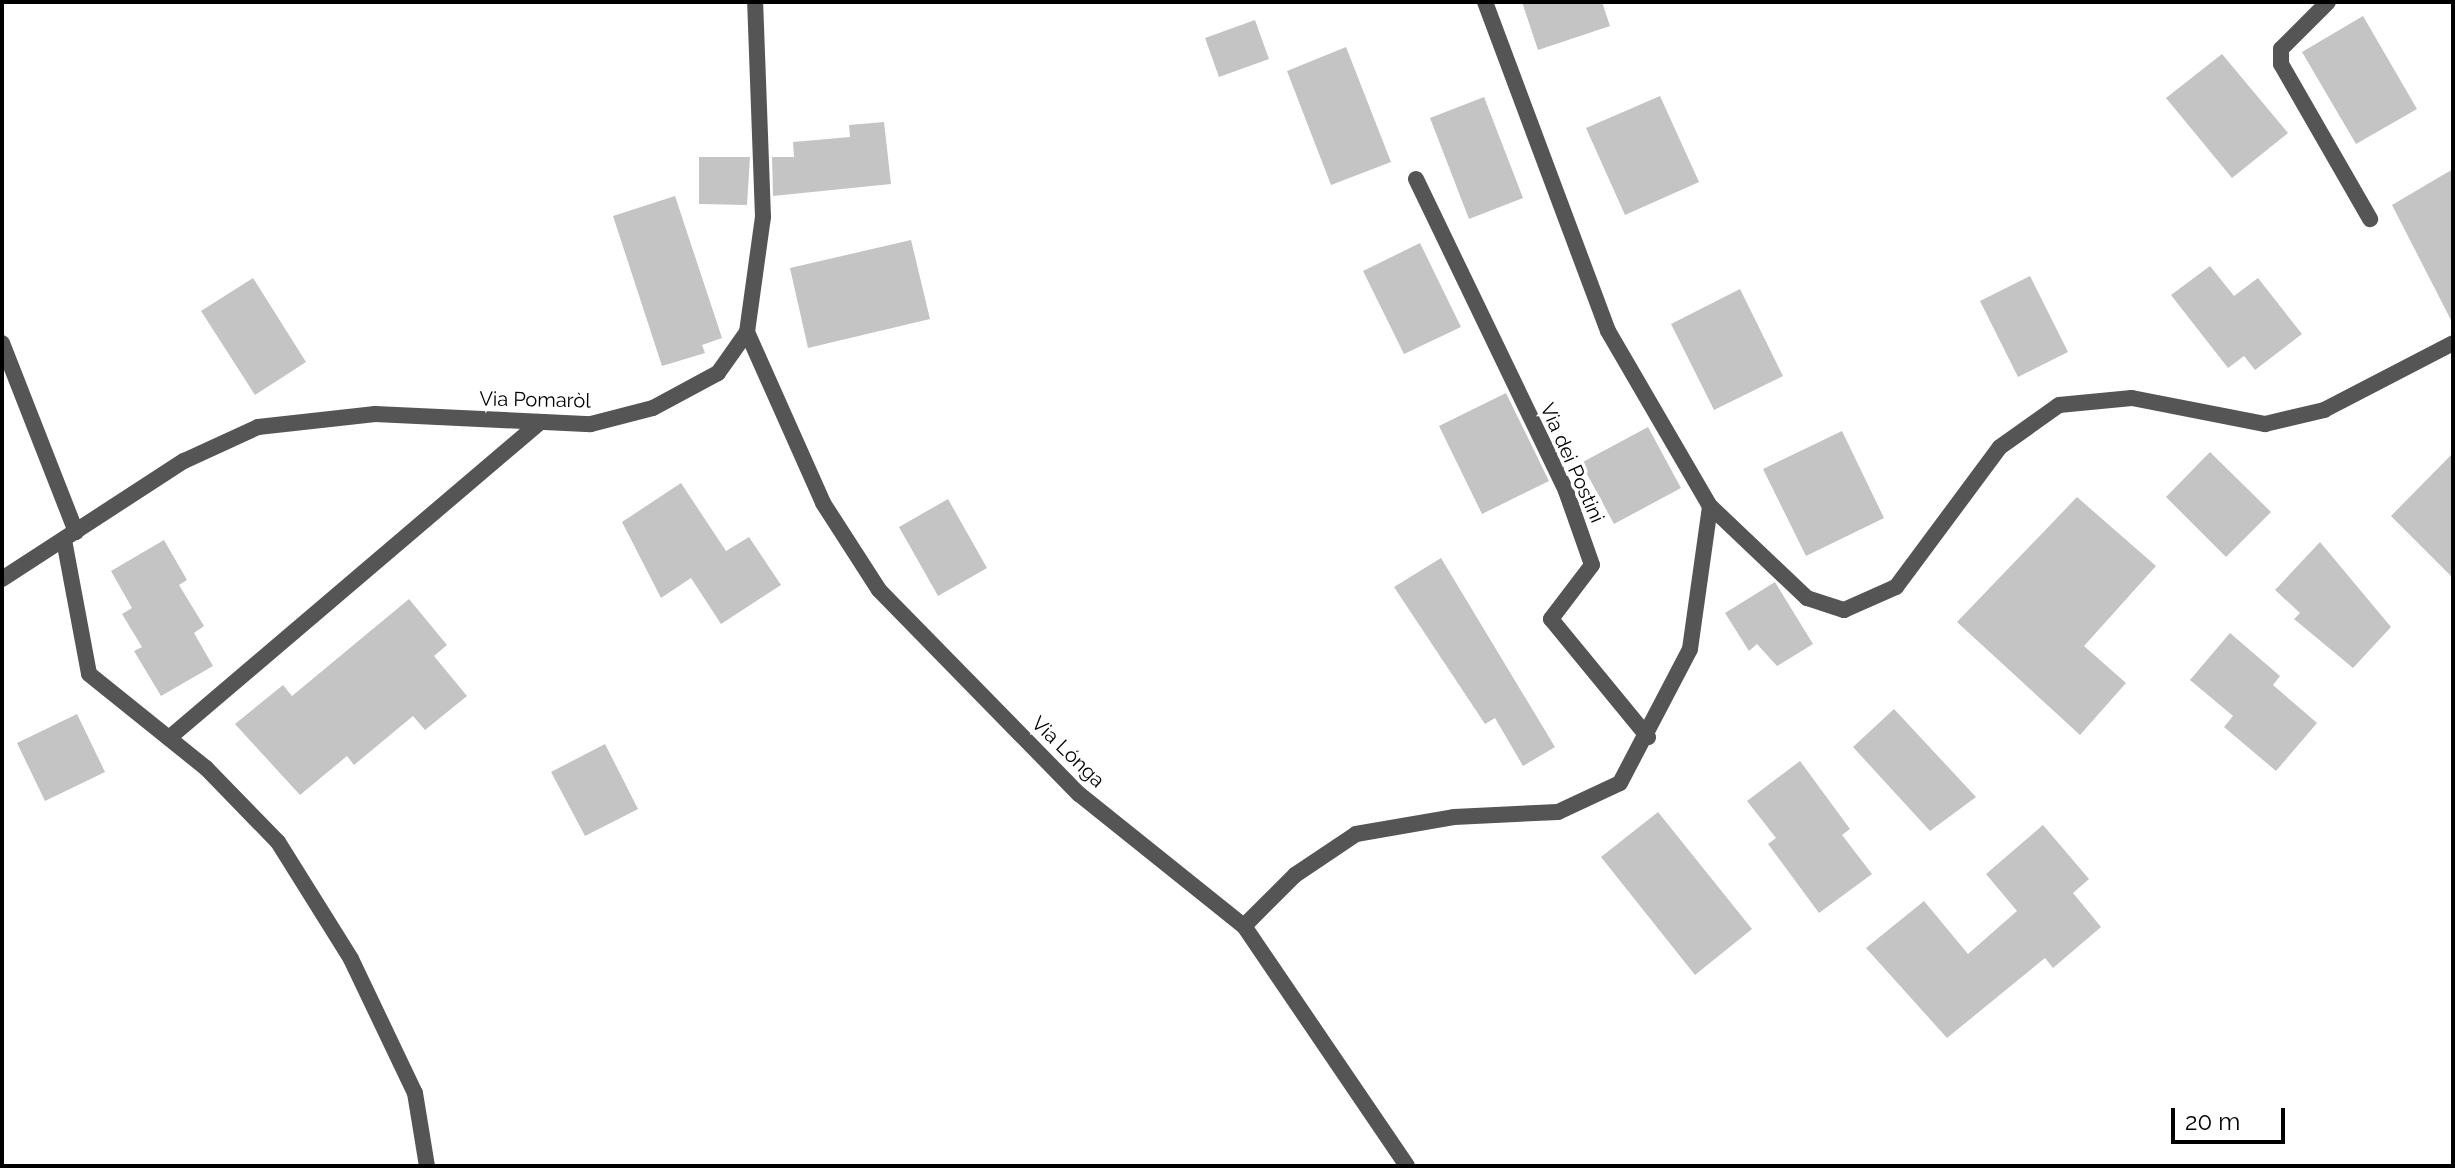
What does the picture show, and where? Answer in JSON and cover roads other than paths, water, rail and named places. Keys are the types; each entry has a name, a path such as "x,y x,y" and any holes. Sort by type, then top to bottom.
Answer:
{"street":[{"name":"Via Pomaròl","path":"2,579 184,461 258,427 375,414 591,424 653,408 718,373 747,332 764,176 755,2"},
{"path":"1485,2 1608,331 1710,506 1807,598 1844,610 1871,603 1922,558 2000,447 2059,405 2132,398 2265,424 2324,410 2453,343"},
{"path":"2328,2 2281,49 2281,64 2370,219"},
{"name":"Via dei Postini","path":"1416,179 1566,491 1592,565 1551,619 1648,737"},
{"name":"Via Lónga","path":"747,332 823,503 879,590 1079,794 1244,926 1407,1166"},
{"path":"2,343 70,536 89,674 169,738 278,842 351,959 415,1093 427,1166"},
{"path":"169,738 540,422"},
{"path":"1244,926 1295,875 1356,834 1454,817 1558,812 1620,783 1648,737 1690,649 1710,506"}]}
